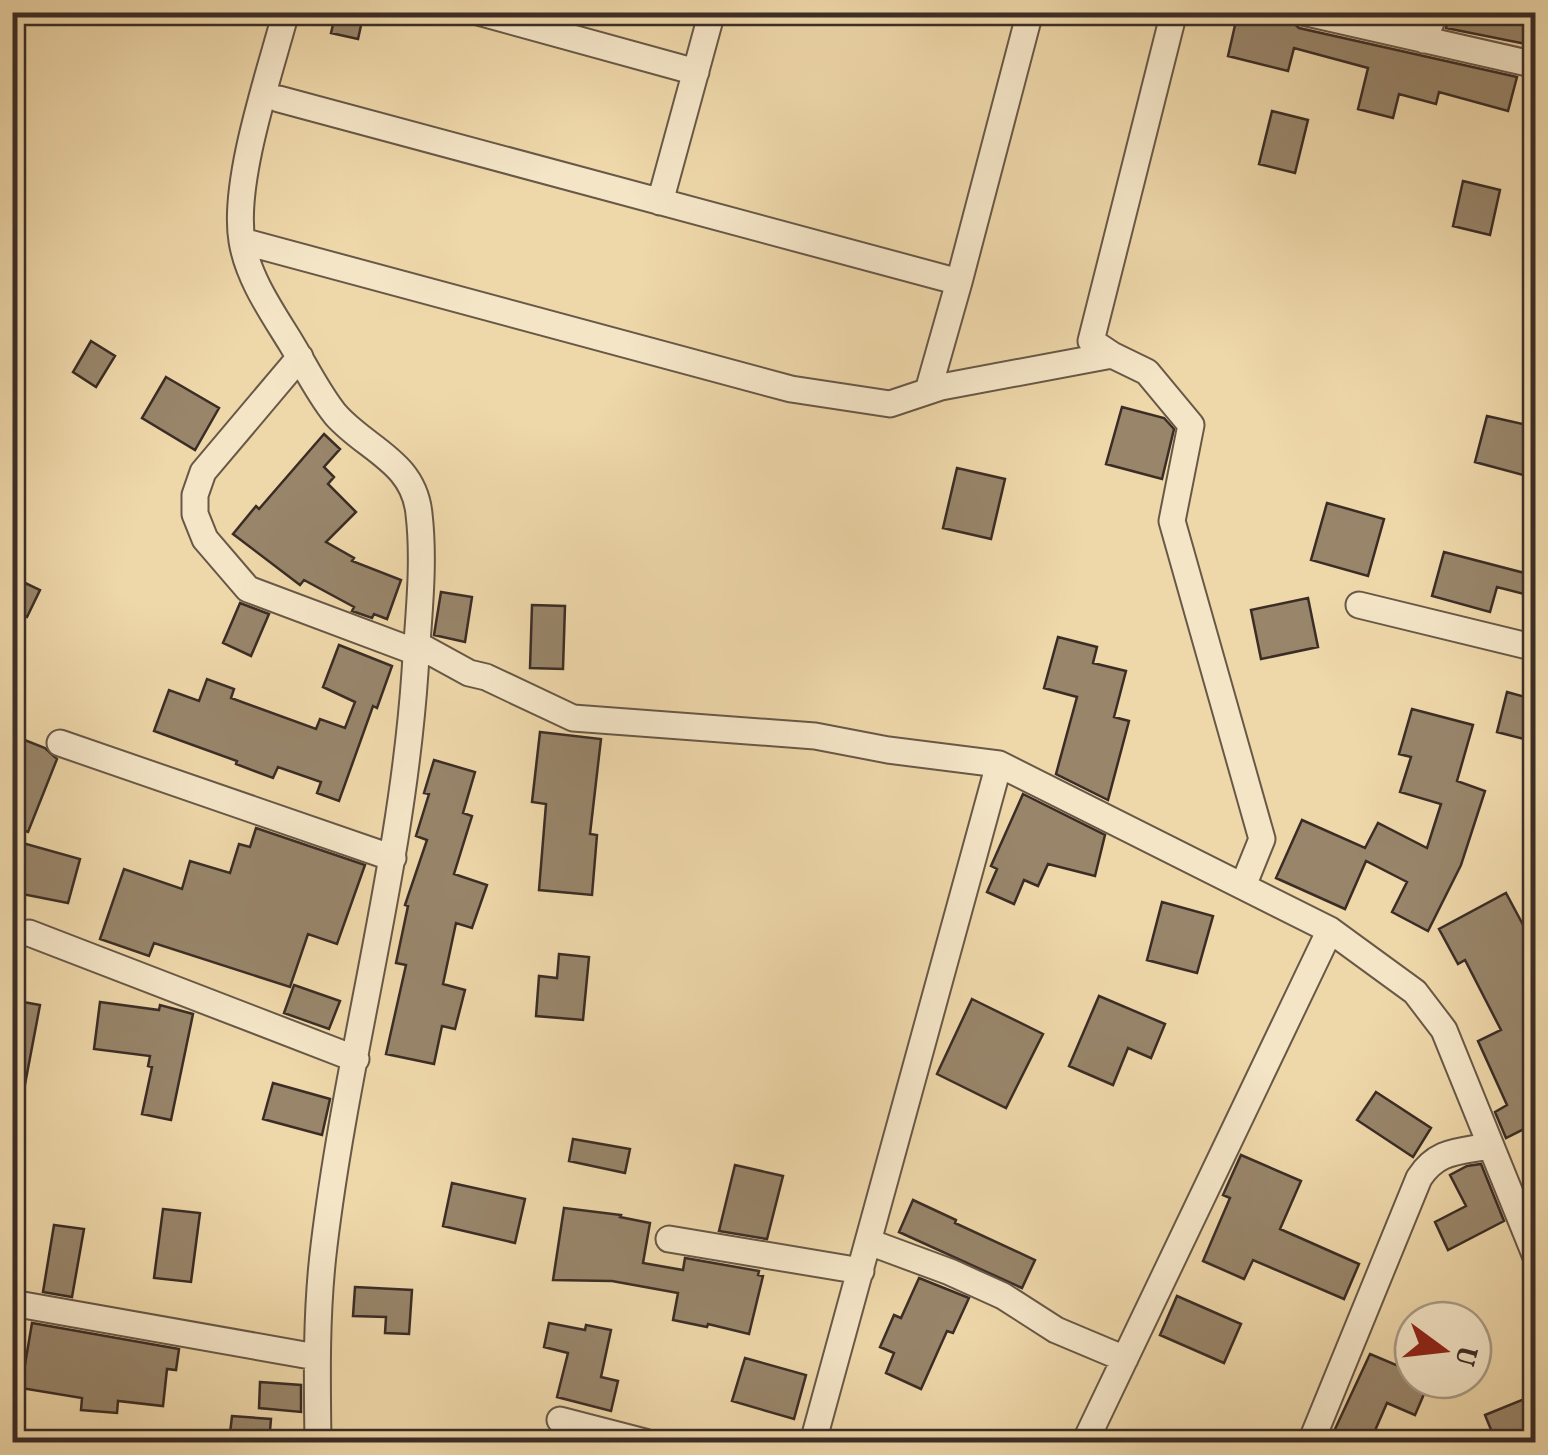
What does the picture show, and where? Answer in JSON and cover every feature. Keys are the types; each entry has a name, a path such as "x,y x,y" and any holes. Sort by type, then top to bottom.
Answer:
{"street":[{"path":"272,96 286,12"},
{"path":"303,12 272,96 242,200 242,242 267,305 335,414 401,468 415,490 420,515 411,734 393,858 324,1246 316,1357 318,1442"},
{"path":"478,12 696,72"},
{"path":"660,202 712,12"},
{"path":"928,391 1030,12"},
{"path":"1174,12 1091,342 1147,372 1191,425 1172,521 1262,839 1243,886"},
{"path":"1303,12 1536,65"},
{"path":"1424,40 1435,12"},
{"path":"272,96 959,282"},
{"path":"242,242 791,389 890,404 928,391 1112,355"},
{"path":"300,357 204,472 195,496 194,514 205,538 248,588 417,649 573,718 815,736 999,764 1330,930 1415,992 1444,1030 1536,1257"},
{"path":"1359,605 1536,648"},
{"path":"60,743 393,858"},
{"path":"813,1442 999,764"},
{"path":"1085,1442 1330,930"},
{"path":"29,933 356,1059"},
{"path":"1310,1442 1419,1178 1429,1162 1442,1156 1490,1146"},
{"path":"669,1238 861,1271"},
{"path":"869,1242 950,1272 1002,1296 1056,1330 1125,1359"},
{"path":"12,1303 316,1357"},
{"path":"560,1420 645,1442"}],"building":[{"path":"336,12 364,12 358,39 331,33"},
{"path":"1238,12 1262,12 1289,19 1299,28 1517,77 1508,111 1439,92 1436,104 1399,94 1393,118 1358,109 1368,68 1294,48 1288,71 1228,56"},
{"path":"1451,12 1536,12 1536,46 1446,28"},
{"path":"1272,111 1308,120 1295,173 1259,164"},
{"path":"1463,181 1500,190 1490,235 1453,226"},
{"path":"91,341 115,356 96,387 73,372"},
{"path":"166,377 219,408 195,450 142,418"},
{"path":"1122,407 1164,418 1174,429 1162,479 1106,464"},
{"path":"1487,416 1536,427 1536,469 1529,468 1527,476 1475,462"},
{"path":"324,434 340,449 324,467 334,477 328,484 356,512 326,542 354,558 352,561 401,580 387,619 352,611 354,607 304,580 300,585 233,534"},
{"path":"957,468 1005,479 991,539 943,528"},
{"path":"1327,503 1384,519 1368,576 1311,560"},
{"path":"1444,552 1536,576 1536,597 1497,587 1490,612 1432,596"},
{"path":"21,581 40,590 27,617 12,611 12,598"},
{"path":"441,592 472,597 465,642 434,635"},
{"path":"1308,598 1318,647 1261,659 1251,610"},
{"path":"240,603 269,614 251,656 223,643"},
{"path":"532,605 565,606 563,669 530,668"},
{"path":"1058,637 1097,647 1093,663 1126,671 1114,717 1129,721 1108,800 1056,774 1077,697 1044,688"},
{"path":"339,645 392,666 377,708 373,706 339,801 317,793 321,782 278,767 273,778 154,731 169,690 199,701 207,679 234,689 231,698 316,729 320,719 345,728 355,702 323,687"},
{"path":"1507,692 1536,700 1536,742 1497,732"},
{"path":"1412,709 1473,725 1457,781 1485,791 1461,865 1428,931 1392,912 1407,882 1366,861 1345,909 1276,878 1302,820 1365,848 1378,823 1427,848 1441,804 1400,792 1411,757 1399,754"},
{"path":"540,732 601,739 590,834 597,835 592,895 539,890 546,804 532,802"},
{"path":"12,735 45,748 57,759 28,832 12,826"},
{"path":"434,760 475,772 463,813 472,816 454,874 487,885 472,928 456,923 443,984 465,990 455,1029 442,1026 434,1064 386,1054 406,965 396,963 408,906 405,905 427,840 416,836"},
{"path":"1023,794 1105,835 1095,876 1048,864 1038,886 1024,880 1014,904 987,892 997,869 991,866"},
{"path":"256,828 365,865 337,944 308,934 290,987 154,943 149,956 100,939 124,869 182,889 190,861 230,873 239,844 250,847"},
{"path":"19,842 80,859 68,903 12,892 12,865"},
{"path":"1506,893 1536,949 1536,1123 1506,1138 1495,1112 1507,1105 1478,1041 1501,1030 1465,960 1458,964 1439,929"},
{"path":"1162,902 1213,916 1197,973 1147,960"},
{"path":"559,954 589,957 583,1020 536,1016 539,976 557,978"},
{"path":"294,985 340,1001 329,1029 284,1013"},
{"path":"1099,996 1165,1024 1151,1058 1128,1048 1113,1085 1069,1066"},
{"path":"972,999 1043,1034 1006,1108 937,1074"},
{"path":"12,1000 40,1005 23,1095 12,1094"},
{"path":"100,1002 159,1010 160,1005 193,1014 171,1120 142,1114 152,1067 148,1066 150,1056 94,1049"},
{"path":"273,1083 330,1099 322,1135 263,1119"},
{"path":"1376,1092 1431,1128 1413,1157 1357,1120"},
{"path":"573,1139 630,1149 625,1173 569,1161"},
{"path":"1241,1155 1301,1181 1280,1229 1359,1264 1344,1299 1253,1260 1244,1279 1203,1261 1230,1198 1223,1195"},
{"path":"1481,1164 1504,1221 1448,1250 1435,1222 1466,1206 1450,1175"},
{"path":"735,1165 783,1176 767,1239 719,1231"},
{"path":"452,1183 525,1199 515,1243 443,1226"},
{"path":"913,1200 1035,1260 1022,1288 899,1232"},
{"path":"564,1208 650,1223 643,1263 683,1270 685,1258 759,1271 758,1275 763,1276 749,1334 673,1320 678,1293 612,1281 553,1280"},
{"path":"163,1209 200,1213 191,1282 154,1278"},
{"path":"54,1225 84,1229 72,1297 43,1292"},
{"path":"919,1278 969,1298 953,1333 947,1331 921,1389 886,1373 894,1353 880,1347 894,1315 901,1318"},
{"path":"355,1287 412,1290 409,1334 385,1333 386,1317 353,1316"},
{"path":"1177,1296 1241,1324 1224,1363 1160,1335"},
{"path":"32,1323 179,1349 176,1370 167,1369 163,1406 118,1401 117,1413 81,1410 82,1398 21,1388"},
{"path":"549,1323 611,1330 601,1377 618,1381 611,1411 557,1397 568,1353 544,1347"},
{"path":"1370,1354 1393,1364 1393,1400 1421,1400 1415,1415 1387,1403 1370,1442 1329,1442"},
{"path":"745,1358 806,1375 794,1419 732,1401"},
{"path":"260,1382 301,1385 301,1412 259,1408"},
{"path":"1527,1398 1529,1403 1536,1400 1536,1442 1496,1442 1485,1415"},
{"path":"232,1416 271,1419 269,1442 229,1442"}]}
